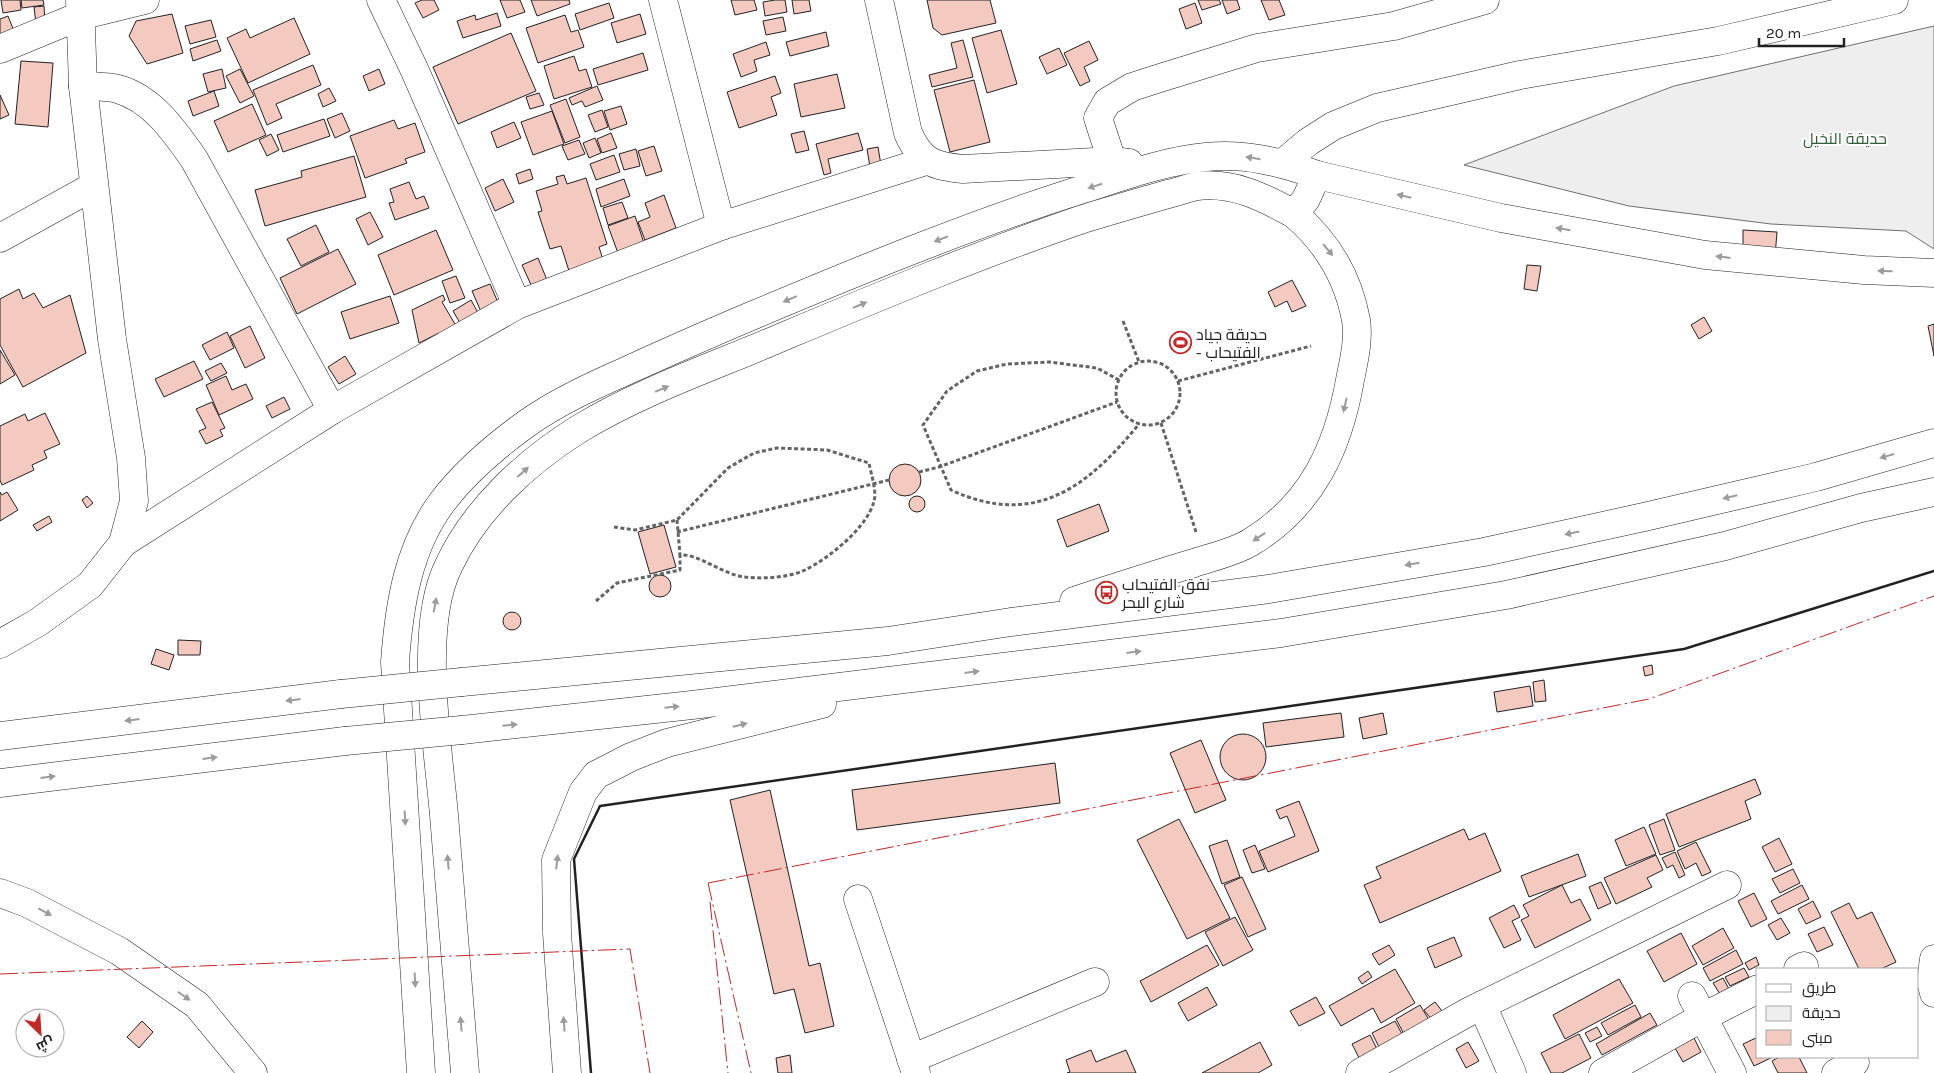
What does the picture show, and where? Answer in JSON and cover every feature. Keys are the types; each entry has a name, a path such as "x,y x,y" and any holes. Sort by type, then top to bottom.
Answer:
{"main road":[{"path":"0,50 80,8 145,0"},
{"path":"381,0 415,71 517,305"},
{"path":"663,0 721,226"},
{"path":"879,0 908,133 916,149 926,161 947,168 963,169 1112,161 1158,166"},
{"path":"1112,161 1098,118 1107,102 1132,87 1257,48 1394,26 1485,0"},
{"path":"1284,163 1308,142 1333,126 1355,115 1377,108 1520,75 1718,41 1894,0"},
{"path":"80,8 84,86 94,186 112,339 131,458 134,501 122,543"},
{"path":"84,86 119,89 150,106 171,126 194,159 332,410"},
{"path":"421,1073 395,662 403,595 420,538 443,500 482,459 526,424 574,395 696,340 880,262 1018,210 1158,166 1206,157 1246,156 1284,163 1317,175 1501,218 1705,254 1854,270 1934,273"},
{"path":"0,644 37,623 90,585 122,543 332,410 517,305 721,226 926,161"},
{"path":"1294,214 1309,195 1317,175"},
{"path":"0,238 94,186"},
{"path":"465,1073 434,701 433,616 438,591 448,567 467,532 490,505 540,457 578,430 623,405 893,290 1039,234 1126,205 1196,186 1236,188 1248,191 1294,214 1312,231 1334,257 1347,287 1356,321 1357,344 1342,421 1330,452 1316,479 1298,503 1280,522 1249,544 1011,622"},
{"path":"0,736 342,694 888,641 1011,622 1269,589 1484,552 1816,477 1934,443"},
{"path":"0,783 345,741 462,730 931,677 1281,633 1506,595 1725,546 1861,508 1934,492"},
{"path":"568,1073 556,933 556,860 582,792 596,775 631,757 667,744 931,677"},
{"path":"1360,1073 1482,1006 1727,884"},
{"path":"0,893 27,903 119,951 197,1005 254,1073"},
{"path":"858,898 914,1066 1095,982"},
{"path":"1934,959 1931,980 1934,993"},
{"path":"1603,1073 1697,1006 1756,990"},
{"path":"1482,1006 1512,1073"},
{"path":"1697,1006 1732,1073"}],"path":[{"path":"1123,321 1139,363"},
{"path":"1178,381 1311,346"},
{"path":"1119,380 1098,368 1048,362 1007,364 976,371 947,391 923,425 939,468 951,490 970,499 1004,506 1038,501 1071,490 1102,466 1139,424"},
{"path":"1157,362 1166,366 1178,381 1180,390 1176,410 1161,423 1150,426 1129,420 1121,412 1116,402 1116,390 1119,380 1127,369 1139,363 1157,362"},
{"path":"919,472 939,468 1116,402"},
{"path":"1161,423 1188,513 1206,559"},
{"path":"614,527 635,530 677,520 728,468 754,453 777,448 827,450 869,463 875,500 868,514 854,534 828,555 804,570 778,577 743,577 718,570 687,554 680,554"},
{"path":"677,532 888,480"},
{"path":"596,601 617,583 680,570 677,520"}],"green space":[{"name":"حديقة النخيل","path":"1934,26 1934,249 1906,231 1771,224 1629,206 1464,165 1674,86"}],"building":[{"path":"1,0 20,0 21,10 3,13"},
{"path":"21,0 43,0 44,5 22,8"},
{"path":"422,0 434,0 439,10 423,18 415,3"},
{"path":"500,0 520,0 525,12 507,18"},
{"path":"531,0 569,0 570,4 537,16"},
{"path":"731,0 754,0 757,10 735,15"},
{"path":"785,0 787,12 765,16 763,2"},
{"path":"792,0 809,0 811,11 794,14"},
{"path":"927,0 990,0 996,23 942,35 933,28"},
{"path":"1198,0 1219,0 1221,4 1202,10"},
{"path":"1222,0 1237,0 1240,9 1227,14"},
{"path":"1261,0 1279,0 1285,15 1269,20"},
{"path":"609,3 614,18 580,30 575,14"},
{"path":"1195,3 1202,23 1186,29 1179,9"},
{"path":"44,6 45,22 36,24 34,7"},
{"path":"497,13 501,26 463,38 457,21 475,15 476,20"},
{"path":"172,14 183,53 147,64 129,36 136,21"},
{"path":"640,14 646,34 617,43 611,23"},
{"path":"565,15 571,32 578,30 584,47 538,63 526,28"},
{"path":"8,16 16,36 0,35 0,19"},
{"path":"783,17 786,31 766,35 763,21"},
{"path":"294,18 310,54 248,83 227,38 246,29 250,38"},
{"path":"211,20 216,37 190,44 185,26"},
{"path":"1001,30 1017,84 987,93 972,38"},
{"path":"826,32 829,46 790,56 786,42"},
{"path":"511,33 536,91 458,124 433,67"},
{"path":"217,40 221,51 193,61 190,49"},
{"path":"963,40 973,77 932,87 929,75 957,68 951,43"},
{"path":"1089,41 1098,60 1084,67 1090,81 1080,86 1064,53"},
{"path":"766,42 770,55 754,60 757,71 741,77 733,54"},
{"path":"1059,48 1067,65 1047,74 1039,57"},
{"path":"643,53 648,70 598,85 593,69"},
{"path":"574,56 579,71 586,69 592,87 554,99 544,66"},
{"path":"21,61 53,63 48,127 15,124"},
{"path":"313,65 321,85 276,104 282,118 267,125 253,90"},
{"path":"222,69 226,88 208,92 203,74"},
{"path":"240,69 254,96 240,103 226,76"},
{"path":"379,69 385,84 369,91 363,76"},
{"path":"837,74 845,108 801,117 794,84"},
{"path":"775,76 781,93 771,97 777,115 739,128 727,92"},
{"path":"974,80 990,142 950,152 934,90"},
{"path":"597,86 603,100 585,107 582,101 572,105 569,98"},
{"path":"329,88 336,101 323,107 318,94"},
{"path":"214,91 219,106 193,116 188,101"},
{"path":"539,93 544,105 530,109 526,97"},
{"path":"0,95 9,115 0,119"},
{"path":"566,99 580,137 565,143 550,105"},
{"path":"252,104 266,135 228,152 214,121"},
{"path":"621,106 627,124 610,130 604,111"},
{"path":"602,110 608,127 595,132 588,115"},
{"path":"552,111 564,144 533,155 521,122"},
{"path":"342,113 350,131 335,138 327,119"},
{"path":"324,119 330,136 283,152 277,135"},
{"path":"394,120 398,129 415,123 425,152 405,159 407,163 365,178 350,136"},
{"path":"514,122 521,138 497,148 491,132"},
{"path":"804,131 809,150 796,153 791,134"},
{"path":"611,133 617,148 602,153 597,139"},
{"path":"858,133 863,150 828,159 831,173 824,175 816,144"},
{"path":"271,134 279,150 267,156 259,140"},
{"path":"595,138 601,153 589,158 583,143"},
{"path":"579,140 585,154 568,160 562,146"},
{"path":"654,146 662,171 646,176 638,151"},
{"path":"878,147 881,165 870,167 867,149"},
{"path":"636,149 640,166 624,170 619,154"},
{"path":"614,155 620,172 596,180 590,164"},
{"path":"354,156 366,197 265,226 255,190 302,177 301,171"},
{"path":"530,169 533,179 519,184 516,174"},
{"path":"564,175 567,184 586,178 607,244 599,247 604,263 570,274 561,246 550,249 538,212 542,211 536,191 558,184 556,177"},
{"path":"503,179 514,202 495,211 485,188"},
{"path":"624,179 630,196 601,207 596,189"},
{"path":"409,182 416,199 424,196 429,208 395,220 389,203 394,202 390,189"},
{"path":"664,195 676,228 645,240 638,222 650,217 645,203"},
{"path":"622,202 628,218 608,225 603,208"},
{"path":"370,212 383,237 368,245 356,219"},
{"path":"635,216 644,243 618,253 608,226"},
{"path":"316,225 329,252 301,266 287,239"},
{"path":"436,230 453,270 394,295 378,255"},
{"path":"1743,230 1777,232 1775,257 1743,255"},
{"path":"338,249 356,284 297,314 280,278"},
{"path":"538,258 547,280 532,287 522,265"},
{"path":"1527,265 1541,266 1537,291 1524,289"},
{"path":"456,276 465,298 450,303 442,281"},
{"path":"1292,280 1306,306 1292,312 1287,301 1275,307 1268,292"},
{"path":"490,284 500,307 482,314 472,291"},
{"path":"19,289 23,299 34,293 43,308 70,295 86,353 23,387 0,345 0,299"},
{"path":"443,295 445,300 442,302 459,331 444,343 439,333 419,343 412,310"},
{"path":"390,296 399,323 350,339 341,312"},
{"path":"471,300 482,320 464,330 453,311"},
{"path":"1704,317 1712,331 1699,339 1691,325"},
{"path":"1934,324 1934,356 1928,326"},
{"path":"250,326 265,358 245,368 230,336"},
{"path":"227,332 234,348 210,360 202,345"},
{"path":"0,350 15,375 0,384"},
{"path":"345,356 356,374 339,384 328,367"},
{"path":"194,361 203,379 164,397 155,379"},
{"path":"221,363 227,373 211,381 205,371"},
{"path":"226,376 232,390 246,384 253,399 219,415 206,385"},
{"path":"284,397 290,409 272,418 266,406"},
{"path":"212,402 225,428 220,430 223,436 206,444 199,431 206,428 196,409"},
{"path":"45,413 60,444 44,451 47,458 32,465 34,470 2,485 0,480 0,426 25,414 28,421"},
{"path":"905,464 911,465 916,469 920,474 920,486 916,491 911,495 905,496 899,495 894,491 890,486 889,480 890,474 894,469 899,465"},
{"path":"0,492 2,495 7,492 18,510 0,521"},
{"path":"87,496 93,503 87,508 82,500"},
{"path":"917,496 923,498 925,504 923,510 917,512 911,510 909,504 911,498"},
{"path":"1099,504 1109,531 1067,547 1057,520"},
{"path":"49,516 52,522 37,531 33,525"},
{"path":"664,525 676,567 650,574 638,532"},
{"path":"660,575 670,582 671,586 664,596 660,597 650,590 649,586 656,576"},
{"path":"512,612 520,617 521,621 516,629 512,630 504,625 503,621 508,613"},
{"path":"178,640 201,641 200,655 178,655"},
{"path":"156,649 174,655 169,670 151,664"},
{"path":"1652,665 1653,674 1645,676 1643,667"},
{"path":"1544,680 1546,701 1535,702 1533,682"},
{"path":"1530,686 1533,706 1497,712 1494,692"},
{"path":"1341,713 1344,737 1266,747 1263,723"},
{"path":"1383,713 1387,734 1363,739 1359,718"},
{"path":"1238,734 1248,734 1262,744 1266,757 1262,770 1256,776 1248,780 1238,780 1224,770 1220,762 1220,752 1230,738"},
{"path":"1201,740 1226,800 1195,813 1170,753"},
{"path":"1055,763 1060,803 857,830 852,790"},
{"path":"1755,779 1761,794 1745,801 1751,819 1679,847 1666,814"},
{"path":"770,790 809,966 820,963 834,1026 805,1033 794,989 774,994 730,800"},
{"path":"1299,801 1319,851 1268,872 1259,851 1295,836 1287,816 1280,819 1276,810"},
{"path":"1179,819 1230,918 1187,939 1137,840"},
{"path":"1664,819 1675,850 1660,855 1649,825"},
{"path":"1644,827 1656,854 1626,866 1615,840"},
{"path":"1464,829 1469,840 1485,833 1501,871 1380,923 1364,885 1381,878 1376,867"},
{"path":"1779,838 1792,864 1775,872 1762,847"},
{"path":"1227,840 1240,877 1222,884 1209,846"},
{"path":"1696,842 1711,872 1702,876 1696,863 1685,869 1677,851"},
{"path":"1255,845 1265,869 1252,873 1243,850"},
{"path":"1675,852 1685,875 1679,878 1673,865 1667,868 1662,858"},
{"path":"1578,854 1586,876 1529,897 1521,876"},
{"path":"1656,855 1663,870 1647,878 1652,887 1616,904 1604,878"},
{"path":"1793,869 1800,883 1780,893 1772,879"},
{"path":"1242,877 1266,929 1248,937 1224,885"},
{"path":"1601,882 1611,903 1598,909 1589,887"},
{"path":"1562,885 1571,903 1580,899 1591,920 1535,948 1521,920 1529,916 1523,905"},
{"path":"1802,885 1809,899 1778,914 1771,901"},
{"path":"1754,893 1767,919 1751,927 1738,901"},
{"path":"1813,901 1821,917 1806,924 1798,909"},
{"path":"1849,903 1857,919 1872,912 1896,962 1883,968 1859,968 1831,912"},
{"path":"1514,905 1520,917 1512,921 1521,940 1504,948 1489,918"},
{"path":"1235,917 1253,950 1223,966 1205,932"},
{"path":"1781,918 1790,933 1777,940 1768,925"},
{"path":"1824,927 1833,945 1817,952 1808,934"},
{"path":"1723,928 1734,948 1703,965 1692,946"},
{"path":"1681,933 1697,964 1664,982 1647,951"},
{"path":"1454,937 1462,956 1435,968 1427,948"},
{"path":"1207,945 1219,965 1151,1002 1140,981"},
{"path":"1389,945 1395,955 1379,965 1372,954"},
{"path":"1736,950 1743,964 1710,981 1703,968"},
{"path":"1756,957 1759,965 1749,970 1745,963"},
{"path":"1744,968 1749,977 1730,986 1725,977"},
{"path":"1395,969 1415,1003 1381,1023 1373,1008 1341,1026 1329,1006"},
{"path":"1368,971 1372,977 1362,984 1358,978"},
{"path":"1723,978 1729,989 1720,994 1713,983"},
{"path":"1619,979 1633,1003 1565,1039 1553,1015"},
{"path":"1207,987 1217,1005 1188,1021 1178,1003"},
{"path":"1316,997 1325,1013 1299,1026 1290,1011"},
{"path":"1435,1002 1442,1011 1432,1020 1424,1010"},
{"path":"1420,1005 1429,1020 1404,1034 1396,1019"},
{"path":"1635,1005 1641,1017 1608,1035 1601,1023"},
{"path":"1650,1013 1657,1025 1602,1055 1596,1044"},
{"path":"142,1021 153,1032 139,1048 127,1037"},
{"path":"1395,1021 1402,1034 1379,1047 1372,1033"},
{"path":"1597,1027 1602,1036 1590,1042 1585,1033"},
{"path":"1579,1034 1591,1058 1562,1073 1551,1073 1541,1053"},
{"path":"1370,1035 1377,1049 1359,1058 1352,1044"},
{"path":"1694,1038 1701,1052 1683,1062 1675,1048"},
{"path":"1756,1038 1756,1058 1771,1058 1754,1066 1743,1044"},
{"path":"1260,1042 1272,1065 1258,1073 1202,1073"},
{"path":"1468,1042 1479,1061 1466,1068 1456,1049"},
{"path":"1091,1050 1096,1062 1126,1050 1136,1073 1067,1073 1070,1072 1066,1060"},
{"path":"790,1055 792,1073 778,1073 776,1058"},
{"path":"1777,1058 1800,1058 1807,1073 1778,1073 1772,1061"}],"wall":[{"path":"591,1073 574,859 600,806 1684,649 1934,571"}],"power":[{"path":"708,883 1649,699 1934,596"},
{"path":"708,883 751,1073"},
{"path":"710,902 728,1073"},
{"path":"0,974 630,949 650,1073"}],"place":[{"name":"حديقة جياد - الفتيحاب","path":"1180,343"},
{"name":"نفق الفتيحاب شارع البحر","path":"1106,593"}]}
